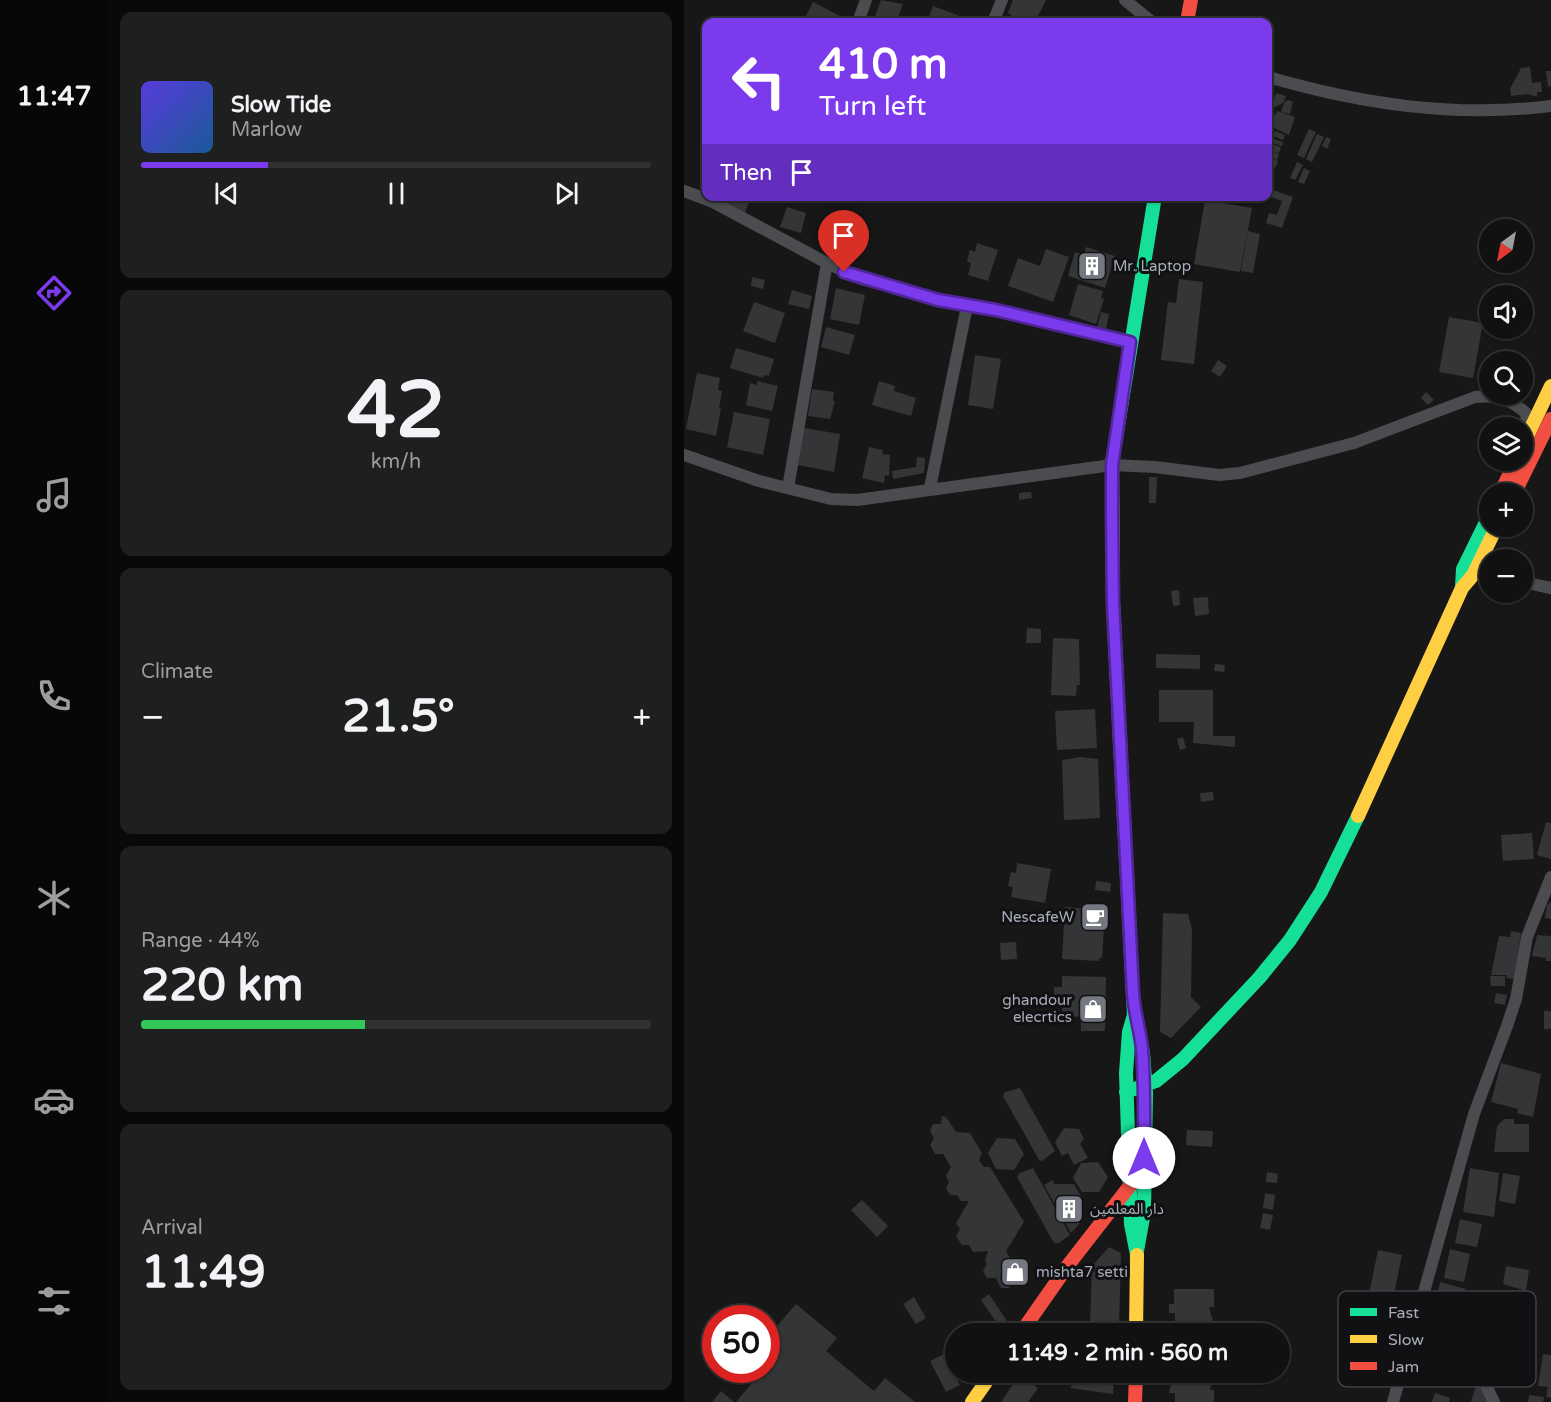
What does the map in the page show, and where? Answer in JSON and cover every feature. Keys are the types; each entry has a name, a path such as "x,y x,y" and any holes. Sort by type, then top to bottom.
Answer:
{"main road":[{"path":"1187,18 1191,0"},
{"path":"1136,1323 1137,1251 1131,1224 1126,1092 1127,1050 1134,1015 1113,603 1112,465 1154,201"},
{"path":"1518,483 1547,408 1551,386"},
{"path":"1533,436 1551,419"},
{"path":"1126,1092 1167,1074 1183,1059 1260,977 1290,940 1321,892 1462,588 1481,537"},
{"path":"1468,572 1490,537"},
{"path":"1134,1015 1140,1031 1144,1086 1142,1237 1137,1251"},
{"path":"1069,1264 1074,1250 1102,1205 1128,1171 1144,1165"},
{"path":"1028,1323 1144,1165"},
{"path":"972,1402 985,1383"},
{"path":"1136,1383 1136,1402"}],"street":[{"path":"859,18 866,0"},
{"path":"995,18 1002,0"},
{"path":"1125,0 1147,18"},
{"path":"1272,78 1349,98 1422,109 1485,112 1551,106"},
{"path":"684,191 702,198"},
{"path":"708,201 732,211 861,279 967,306 996,310 1130,342"},
{"path":"788,488 827,263"},
{"path":"930,488 967,306"},
{"path":"684,455 788,488 831,499 857,500 930,488 1112,465 1155,466 1219,475 1240,473 1354,443 1475,397 1500,398 1514,403 1526,413 1536,433"},
{"path":"1526,413 1547,408"},
{"path":"1468,572 1479,574"},
{"path":"1533,584 1551,588"},
{"path":"1426,1291 1474,1114 1516,999 1527,937 1551,879"},
{"path":"1393,1402 1398,1387"},
{"path":"1487,1387 1494,1402"}],"building":[{"path":"881,0 903,4 898,18 874,18"},
{"path":"1013,0 1046,0 1037,18 1015,18 1008,13"},
{"path":"813,2 844,18 805,18"},
{"path":"933,6 965,18 928,18"},
{"path":"1530,67 1532,83 1541,82 1542,92 1537,92 1537,97 1527,94 1511,96 1510,89 1521,68"},
{"path":"1546,71 1551,71 1551,86 1548,87"},
{"path":"1276,93 1286,96 1284,102 1276,107 1272,106"},
{"path":"1288,100 1293,102 1290,114 1281,112 1284,103"},
{"path":"1277,111 1295,117 1289,135 1272,127 1272,113 1276,115"},
{"path":"1309,129 1316,132 1304,158 1297,155"},
{"path":"1275,131 1285,135 1283,140 1273,136"},
{"path":"1317,134 1324,137 1312,162 1306,159"},
{"path":"1326,137 1331,139 1327,149 1322,146"},
{"path":"1272,138 1283,142 1282,146 1272,143"},
{"path":"1272,144 1281,147 1279,153 1272,152"},
{"path":"1272,152 1279,154 1277,160 1272,158"},
{"path":"1272,159 1278,161 1275,168 1272,167"},
{"path":"1297,162 1303,165 1295,180 1290,178"},
{"path":"1304,168 1310,171 1304,184 1298,182"},
{"path":"1273,190 1293,197 1282,228 1266,223 1269,213 1277,215 1282,201 1272,197"},
{"path":"724,201 749,201 745,213"},
{"path":"1205,201 1252,208 1240,272 1194,264"},
{"path":"787,207 806,213 801,233 780,227"},
{"path":"1248,231 1260,234 1253,273 1241,271"},
{"path":"977,243 998,250 988,281 968,275 971,263 967,262 970,250 975,252"},
{"name":"Mr. Laptop","path":"1086,247 1115,256 1105,288 1068,276 1075,252 1084,255"},
{"path":"1046,249 1069,257 1053,302 1008,286 1018,258 1040,266"},
{"path":"752,277 765,280 763,289 751,286"},
{"path":"1179,279 1203,282 1194,364 1161,360 1168,302 1176,303"},
{"path":"1078,284 1103,291 1101,298 1104,299 1096,324 1069,315"},
{"path":"836,288 865,295 859,325 830,319"},
{"path":"792,290 812,296 809,309 788,304"},
{"path":"754,302 785,313 775,343 743,331"},
{"path":"1101,312 1109,314 1105,334 1096,332"},
{"path":"1449,317 1479,322 1480,339 1473,378 1439,372"},
{"path":"826,327 855,335 849,355 821,347"},
{"path":"736,348 774,359 769,376 764,375 763,378 730,368"},
{"path":"975,355 1001,359 993,409 968,405"},
{"path":"1218,360 1227,366 1220,377 1211,371"},
{"path":"697,373 720,378 718,390 722,391 719,408 721,409 716,436 686,429"},
{"path":"757,381 778,386 772,411 746,405 750,383 757,385"},
{"path":"879,381 895,386 894,391 916,398 911,416 872,405"},
{"path":"812,389 834,392 833,401 835,401 830,419 808,416"},
{"path":"1426,392 1434,400 1428,405 1421,398"},
{"path":"734,412 770,419 763,455 727,447"},
{"path":"804,428 840,434 834,472 798,465"},
{"path":"869,447 883,450 882,454 890,455 889,476 885,475 884,483 862,478"},
{"path":"917,457 925,458 924,473 893,479 892,471 916,467"},
{"path":"1149,477 1157,477 1156,503 1149,503"},
{"path":"1031,492 1032,498 1019,500 1019,493"},
{"path":"1179,590 1180,605 1173,606 1171,591"},
{"path":"1208,597 1209,614 1195,616 1193,598"},
{"path":"1027,628 1041,629 1041,643 1026,643"},
{"path":"1053,638 1079,639 1080,685 1077,685 1076,696 1051,695"},
{"path":"1156,654 1200,655 1200,669 1156,668"},
{"path":"1215,664 1225,665 1224,672 1214,671"},
{"path":"1159,690 1213,690 1213,736 1235,736 1235,747 1193,743 1194,722 1159,722"},
{"path":"1095,709 1097,748 1057,750 1055,711"},
{"path":"1183,737 1186,748 1180,750 1177,739"},
{"path":"1080,757 1098,759 1100,818 1064,820 1062,760"},
{"path":"1213,792 1214,800 1201,802 1200,793"},
{"path":"1546,822 1551,823 1551,859 1537,855"},
{"path":"1532,833 1534,859 1503,861 1501,835"},
{"path":"1017,863 1051,869 1045,903 1011,897 1013,887 1008,886 1011,872 1016,873"},
{"path":"1096,881 1111,883 1110,892 1095,890"},
{"path":"1551,902 1551,919 1545,918 1547,905"},
{"path":"1065,907 1105,910 1102,958 1099,958 1099,961 1062,959"},
{"path":"1163,913 1188,914 1192,930 1191,997 1201,1007 1171,1038 1160,1032"},
{"path":"1511,931 1521,933 1514,979 1506,978 1507,975 1491,975 1499,936 1510,937"},
{"path":"1537,935 1551,936 1551,961 1532,956"},
{"path":"1016,942 1017,959 1001,960 1000,943"},
{"path":"1062,976 1106,977 1105,1031 1081,1031 1081,1017 1062,1016 1062,997 1054,996 1054,987 1062,987"},
{"path":"1490,976 1505,976 1505,986 1491,986"},
{"path":"1496,993 1507,995 1505,1005 1494,1003"},
{"path":"1544,1011 1551,1011 1551,1029 1544,1029"},
{"path":"1501,1063 1541,1074 1533,1117 1517,1113 1518,1109 1491,1102"},
{"path":"1020,1088 1055,1151 1042,1161 1039,1160 1003,1096 1005,1092"},
{"path":"942,1116 946,1117 956,1132 970,1133 982,1153 979,1160 984,1167 990,1167 1024,1222 1006,1251 1022,1278 1019,1283 1013,1281 1009,1288 1001,1288 996,1278 987,1278 983,1271 987,1264 985,1260 988,1251 973,1252 969,1245 962,1245 956,1236 960,1229 956,1223 969,1201 961,1201 957,1195 950,1195 946,1188 949,1182 946,1176 951,1167 943,1154 935,1154 930,1145 934,1138 930,1131 933,1124 941,1124"},
{"path":"1504,1119 1514,1119 1514,1124 1529,1124 1529,1152 1494,1152 1497,1126"},
{"path":"1064,1128 1079,1129 1084,1139 1080,1144 1088,1158 1074,1165 1068,1153 1062,1156 1055,1142"},
{"path":"1187,1130 1213,1131 1212,1147 1186,1145"},
{"path":"997,1138 1015,1139 1024,1154 1014,1170 996,1169 988,1153"},
{"path":"1098,1162 1108,1177 1099,1192 1082,1192 1073,1178 1081,1163"},
{"path":"1033,1168 1070,1235 1059,1243 1054,1243 1017,1177 1020,1173"},
{"path":"1470,1168 1499,1173 1494,1217 1463,1212"},
{"path":"1267,1172 1278,1174 1277,1183 1266,1182"},
{"path":"1503,1173 1520,1176 1515,1204 1499,1201"},
{"name":"دار المعلمين","path":"1053,1180 1054,1184 1074,1184 1083,1200 1077,1218 1080,1223 1071,1233 1044,1185"},
{"path":"1265,1193 1275,1195 1273,1210 1263,1208"},
{"path":"862,1200 888,1226 877,1237 851,1210"},
{"path":"1263,1213 1273,1215 1270,1230 1260,1228"},
{"path":"1460,1219 1482,1224 1477,1247 1455,1243"},
{"path":"1109,1247 1121,1253 1119,1323 1090,1323 1092,1266"},
{"path":"1450,1249 1470,1254 1464,1282 1444,1278"},
{"path":"1378,1250 1402,1255 1395,1291 1370,1291"},
{"path":"1506,1266 1529,1270 1526,1291 1503,1284"},
{"path":"1440,1282 1466,1289 1466,1291 1438,1291"},
{"path":"1174,1289 1214,1289 1214,1307 1209,1307 1213,1321 1210,1323 1175,1323 1175,1313 1169,1313 1169,1304 1174,1304"},
{"path":"989,1294 1008,1323 997,1323 981,1300"},
{"path":"914,1297 926,1318 916,1324 903,1304"},
{"path":"796,1304 837,1338 826,1351 874,1391 885,1378 915,1402 736,1402 752,1383 780,1383 780,1323"},
{"path":"944,1354 945,1383 959,1383 960,1385 946,1392 930,1361"},
{"path":"1543,1354 1551,1355 1551,1398 1546,1397 1548,1387 1538,1386"},
{"path":"1014,1383 1031,1383 1038,1388 1028,1402 1001,1402"},
{"path":"1073,1383 1114,1383 1113,1394 1070,1388"},
{"path":"1171,1383 1212,1383 1210,1390 1214,1390 1214,1402 1175,1402 1175,1393 1169,1393"},
{"path":"1476,1387 1481,1387 1489,1396 1487,1402 1471,1402"},
{"path":"721,1391 734,1402 712,1402"},
{"path":"1435,1393 1450,1398 1449,1402 1432,1402"},
{"path":"1529,1395 1544,1397 1543,1402 1528,1402"}],"traffic: fast":[{"path":"1112,463 1154,201"},
{"path":"1462,587 1463,569 1479,536"},
{"path":"1126,1092 1156,1081 1183,1059 1260,977 1290,940 1321,892 1358,816"},
{"path":"1125,839 1134,1015 1143,1053 1146,1093 1144,1212 1137,1251"},
{"path":"1134,1015 1129,1032 1126,1073 1131,1224 1137,1255"}],"traffic: slow":[{"path":"1533,424 1551,386"},
{"path":"1112,463 1113,603 1125,839"},
{"path":"1358,816 1462,588 1473,575 1492,537"},
{"path":"1136,1323 1137,1255"},
{"path":"972,1402 985,1383"}],"traffic: jam":[{"path":"1188,18 1191,0"},
{"path":"1519,483 1551,419"},
{"path":"1505,483 1511,471"},
{"path":"1028,1323 1069,1264 1132,1183"},
{"path":"1135,1402 1136,1383"}],"place":[{"name":"Mr. Laptop","path":"1092,266"},
{"name":"NescafeW","path":"1095,917"},
{"name":"ghandour elecrtics","path":"1093,1009"},
{"name":"دار المعلمين","path":"1069,1209"},
{"name":"mishta7 setti","path":"1015,1272"}],"route":[{"path":"844,272 861,279 938,300 996,310 1130,342 1112,465 1113,603 1134,1015 1140,1031 1144,1086 1144,1158"}]}
